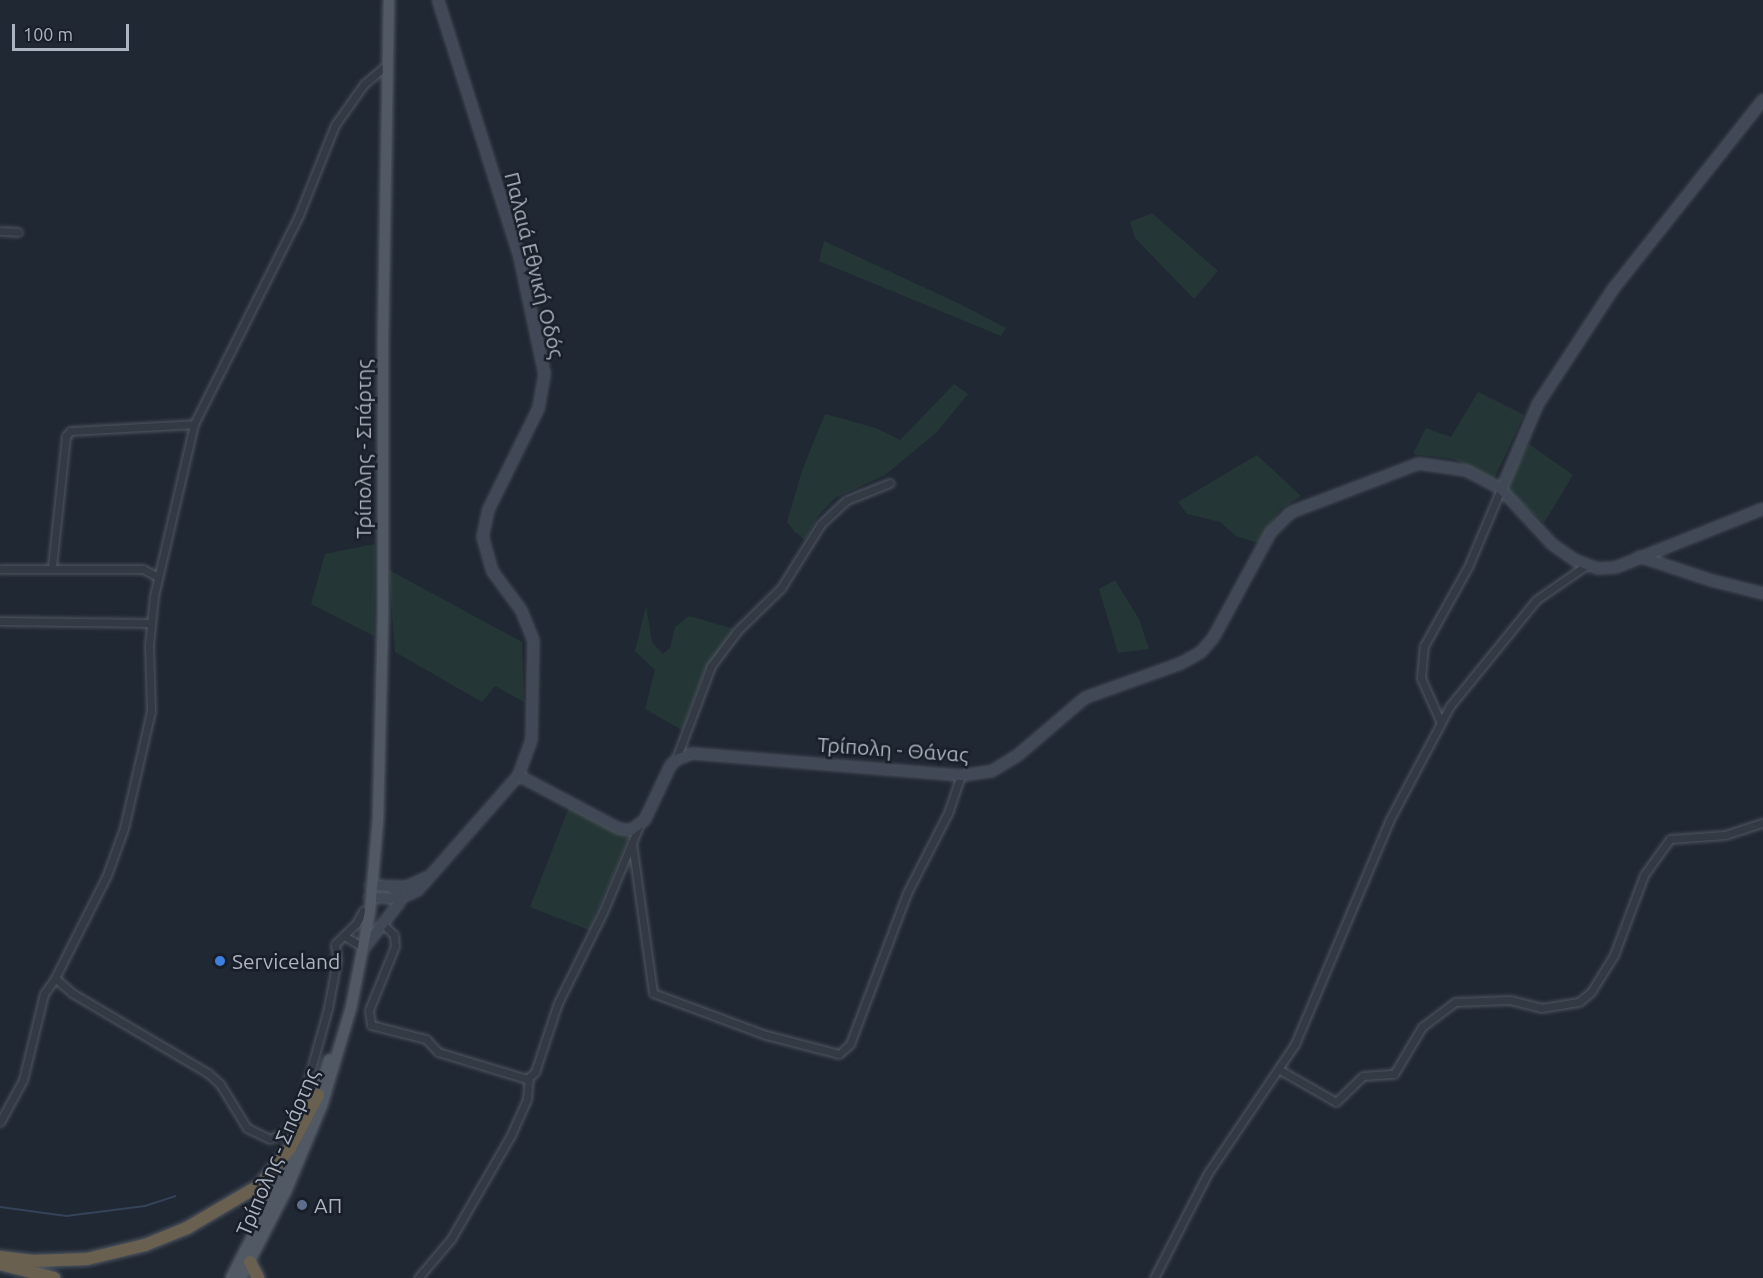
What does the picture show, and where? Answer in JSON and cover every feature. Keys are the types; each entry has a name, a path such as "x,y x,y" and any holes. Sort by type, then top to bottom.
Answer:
{"highway":[{"path":"0,1257 33,1261 87,1259 120,1253 187,1228 246,1195 266,1179 290,1148 318,1095"},
{"path":"250,1262 258,1278"},
{"path":"0,1264 54,1278"}],"main road":[{"name":"Τρίπολης - Σπάρτης","path":"240,1278 286,1191 322,1105 348,1018 369,897 378,820 383,614 389,0"},
{"name":"Παλαιά Εθνική Οδός","path":"399,898 411,894 518,775 531,740 533,640 521,610 492,571 482,537 488,508 538,408 544,373 513,236 438,0"},
{"path":"1501,489 1537,404 1607,298 1763,99"},
{"name":"Τρίπολη - Θάνας","path":"676,759 692,753 962,775 980,774 1007,762 1085,697 1180,663 1200,652 1213,637 1270,532 1299,507 1425,462 1466,470 1501,489 1552,544 1585,566"},
{"path":"1585,566 1606,568 1763,508"},
{"path":"1639,556 1726,585 1763,592"},
{"path":"518,775 618,828 639,826 676,759"},
{"path":"370,885 412,884 428,876"},
{"path":"390,886 399,898"},
{"name":"Τρίπολης - Σπάρτης","path":"231,1278 281,1182 318,1095 360,946 363,911 369,897"},
{"path":"369,897 399,898"},
{"path":"360,946 382,923 399,898"}],"street":[{"path":"0,1122 20,1086 44,994 56,978 107,875 124,828 151,711 150,623 158,577 194,424 299,215 335,125 364,84 388,64"},
{"path":"0,231 18,232"},
{"path":"52,567 66,436 70,431 194,424"},
{"path":"676,759 711,666 738,630 781,588 821,524 847,500 890,483"},
{"path":"1441,723 1421,678 1424,646 1472,558 1501,489"},
{"path":"1154,1278 1215,1162 1280,1070 1299,1034 1389,820 1441,723 1510,628 1556,583 1585,566"},
{"path":"0,569 52,567 143,569 158,577"},
{"path":"0,621 150,623"},
{"path":"632,843 653,993 766,1035 839,1054 850,1044 907,893 948,813 962,775"},
{"path":"1280,1070 1336,1102 1363,1076 1394,1074 1422,1027 1455,1002 1504,1000 1541,1008 1578,1002 1591,992 1614,955 1644,875 1666,842 1676,837 1735,833 1763,824"},
{"path":"382,923 394,935 395,946 369,1010 371,1025 426,1039 438,1052 498,1068 518,1078 529,1078 536,1072 558,1003 603,912 639,826"},
{"path":"56,978 72,993 208,1073 220,1084 247,1128 270,1139 286,1131 305,1094 334,979 335,944 363,911"},
{"path":"344,936 360,946"},
{"path":"418,1278 451,1239 511,1135 527,1099 529,1078"}],"shaded area":[{"path":"1152,213 1218,271 1194,299 1135,238 1130,222"},
{"path":"824,241 960,304 1006,328 1001,336 819,261"},
{"path":"954,384 968,394 936,433 885,475 835,498 818,516 805,540 795,532 787,522 803,468 825,414 876,428 900,440"},
{"path":"1478,392 1524,415 1493,481 1454,459 1413,454 1426,428 1451,437"},
{"path":"1529,444 1573,475 1544,523 1504,488"},
{"path":"1257,455 1301,496 1280,510 1258,543 1236,536 1220,522 1187,514 1178,502"},
{"path":"375,544 374,636 311,604 325,554"},
{"path":"389,570 522,642 524,702 495,686 482,702 395,652"},
{"path":"1115,580 1139,619 1149,649 1118,653 1099,589"},
{"path":"646,606 652,642 663,654 670,648 675,627 689,616 734,629 704,671 682,730 645,709 655,670 635,651"},
{"path":"569,807 629,837 589,930 530,907"}],"waterway":[{"path":"0,1207 66,1216 145,1206 175,1196"}],"place":[{"name":"Serviceland","path":"220,961"},
{"name":"ΑΠ","path":"302,1205"}]}
